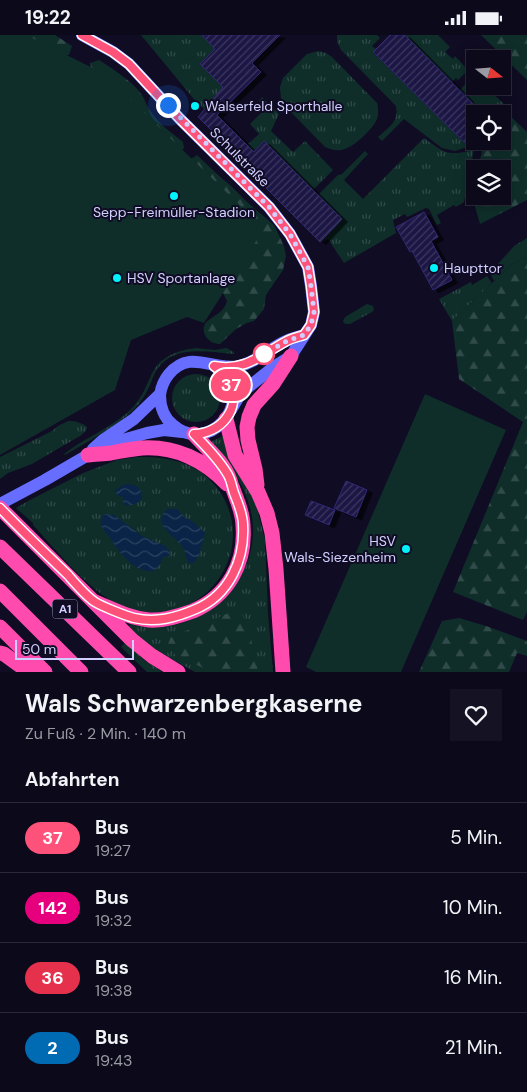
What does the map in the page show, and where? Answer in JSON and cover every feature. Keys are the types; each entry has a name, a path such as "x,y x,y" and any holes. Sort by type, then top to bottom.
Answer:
{"highway":[{"path":"258,492 248,440 247,427 249,417 254,405 273,384 291,356"},
{"path":"228,414 235,455 258,492 272,533 282,672"},
{"path":"95,602 132,617 150,620 167,619 202,607 219,595 232,578 238,567 243,543 240,505 223,467 217,459 188,433"},
{"path":"88,455 140,448 172,450 194,458 222,478 233,491"},
{"path":"2,509 139,645 152,656 178,672"},
{"name":"A1","path":"0,547 129,672"},
{"name":"A1","path":"0,591 81,672"},
{"path":"0,627 45,672"},
{"path":"0,653 29,672"}],"street":[{"name":"Schulstraße","path":"82,35 113,52 129,64 180,119 269,207 290,234 308,267 314,312 311,325 291,356"},
{"path":"188,433 172,425 165,416 161,405 160,394 162,385 172,370 188,362 197,361 214,366 241,366 287,341 304,335"},
{"path":"2,509 45,480 88,455 136,435 164,430 200,434 212,431 217,428 228,414 241,393 291,356"},
{"path":"214,366 224,374 231,385 233,397 228,414"},
{"path":"88,455 108,436 134,419 160,394"}],"green space":[{"name":"HSV Sportanlage","path":"0,35 26,35 103,73 251,216 258,238 204,323 187,317 131,340 115,390 0,455"},
{"path":"16,35 55,35 72,46 69,55 62,55"},
{"path":"141,35 229,35 200,64 223,87 204,109 193,98"},
{"path":"337,35 377,35 380,38 372,46 376,49 373,53 466,144 466,147 455,151 442,148 404,119 382,141 378,137 395,120 396,106 341,50 337,42"},
{"path":"405,35 438,35 450,47 445,52 453,59 455,56 466,68 466,72 458,80 456,78 452,82"},
{"path":"481,35 527,35 527,80 511,64 511,50 496,50"},
{"path":"318,51 332,57 377,103 378,117 375,123 362,138 346,149 335,150 325,147 287,108 281,98 280,87 283,78 307,54"},
{"path":"99,60 133,85 142,95 154,116 183,142 184,148 179,153 92,73 90,63"},
{"path":"466,84 466,95 494,95 505,105 474,105 460,90"},
{"path":"262,97 279,114 271,131 293,152 305,141 333,170 313,190 264,142 254,152 247,145 259,134 250,124 266,108 259,101"},
{"path":"511,117 527,132 527,200 480,224 475,205 511,205 511,160 480,160 482,151 511,150"},
{"path":"424,138 447,152 458,153 474,150 472,160 466,160 466,192 464,202 456,207 454,205 437,215 441,223 437,225 429,209 426,208 407,217 405,214 393,220 396,233 344,263 328,239 320,242 342,219 318,195 365,151 368,154 344,180 363,199"},
{"path":"197,155 274,225 284,246 286,256 283,270 266,295 264,309 254,321 236,329 220,344 209,340 204,332 204,327 208,320 223,309 227,301 222,291 191,159"},
{"path":"527,238 527,257 512,264 494,281 490,273 514,246"},
{"path":"527,257 527,612 523,620 453,592 523,422 459,379 452,321 512,264"},
{"path":"487,276 492,283 452,321 439,299 471,282 472,285"},
{"path":"367,304 373,306 374,310 372,312 350,324 345,324 343,321 345,317"},
{"path":"196,348 215,350 226,348 234,352 234,354 201,351 179,354 169,358 154,375 144,396 133,411 107,430 64,454 128,412 139,399 153,372 162,361 178,352"},
{"path":"196,374 205,376 213,381 218,389 220,398 218,407 213,415 205,420 196,422 187,420 179,415 174,407 172,398 174,389 179,381 187,376"},
{"name":"HSV Wals-Siezenheim","path":"425,394 506,430 401,672 316,672 306,667"},
{"path":"68,421 82,424 87,427 86,431 32,464 8,473 0,479 0,457"},
{"path":"226,435 257,508 265,540 273,672 195,672 142,640 130,629 129,625 157,627 175,625 191,620 208,609 235,584 242,574 252,547 253,526 251,514 239,480 210,442"},
{"path":"137,457 172,460 197,469 209,479 222,495 230,514 233,534 231,553 223,571 212,587 198,599 180,608 159,612 139,611 119,605 107,598 84,580 33,523 16,508 83,473 117,460"},
{"path":"229,613 241,613 248,624 258,672 211,672 173,653 168,644 171,637"},
{"path":"459,618 527,641 527,656 517,653 509,672 419,672 442,621"},
{"path":"125,643 162,672 147,672 121,647"}],"water":[{"path":"125,484 135,486 140,489 142,494 142,498 133,505 125,505 123,497 118,496 115,490"},
{"path":"167,509 177,509 185,518 192,521 205,533 199,555 194,563 189,563 183,548 163,525 163,515"},
{"path":"104,514 114,515 142,536 165,546 169,550 169,556 163,557 155,570 142,570 135,566 123,556 103,529 101,522"}],"building":[{"path":"202,35 280,35 252,63 261,72 217,115 254,152 264,141 342,219 320,242 198,117 223,87 200,64 215,49"},
{"path":"390,35 405,35 474,105 466,105 466,144 373,52"},
{"path":"424,212 438,237 431,241 452,280 433,290 412,251 410,252 396,227"},
{"path":"346,481 367,490 356,517 334,508"},
{"path":"311,501 335,510 329,525 305,515"}],"bus line":[{"name":"37","path":"0,508 95,602 132,617 150,620 167,619 202,607 219,595 232,578 238,567 243,543 240,505 229,477 217,459 194,434 206,433 217,428 226,419 231,410 233,397 231,385 224,374 214,366 241,366 287,341 304,335 311,325 314,312 308,267 290,234 269,207 180,119 129,64 113,52 82,35"}],"place":[{"name":"Walserfeld Sporthalle","path":"195,106"},
{"name":"Sepp-Freimüller-Stadion","path":"174,196"},
{"name":"Haupttor","path":"434,268"},
{"name":"HSV Sportanlage","path":"117,278"},
{"name":"HSV Wals-Siezenheim","path":"406,549"}],"route":[{"path":"168,105 269,207 290,234 308,267 314,312 311,325 304,335 287,341 264,354"}]}
